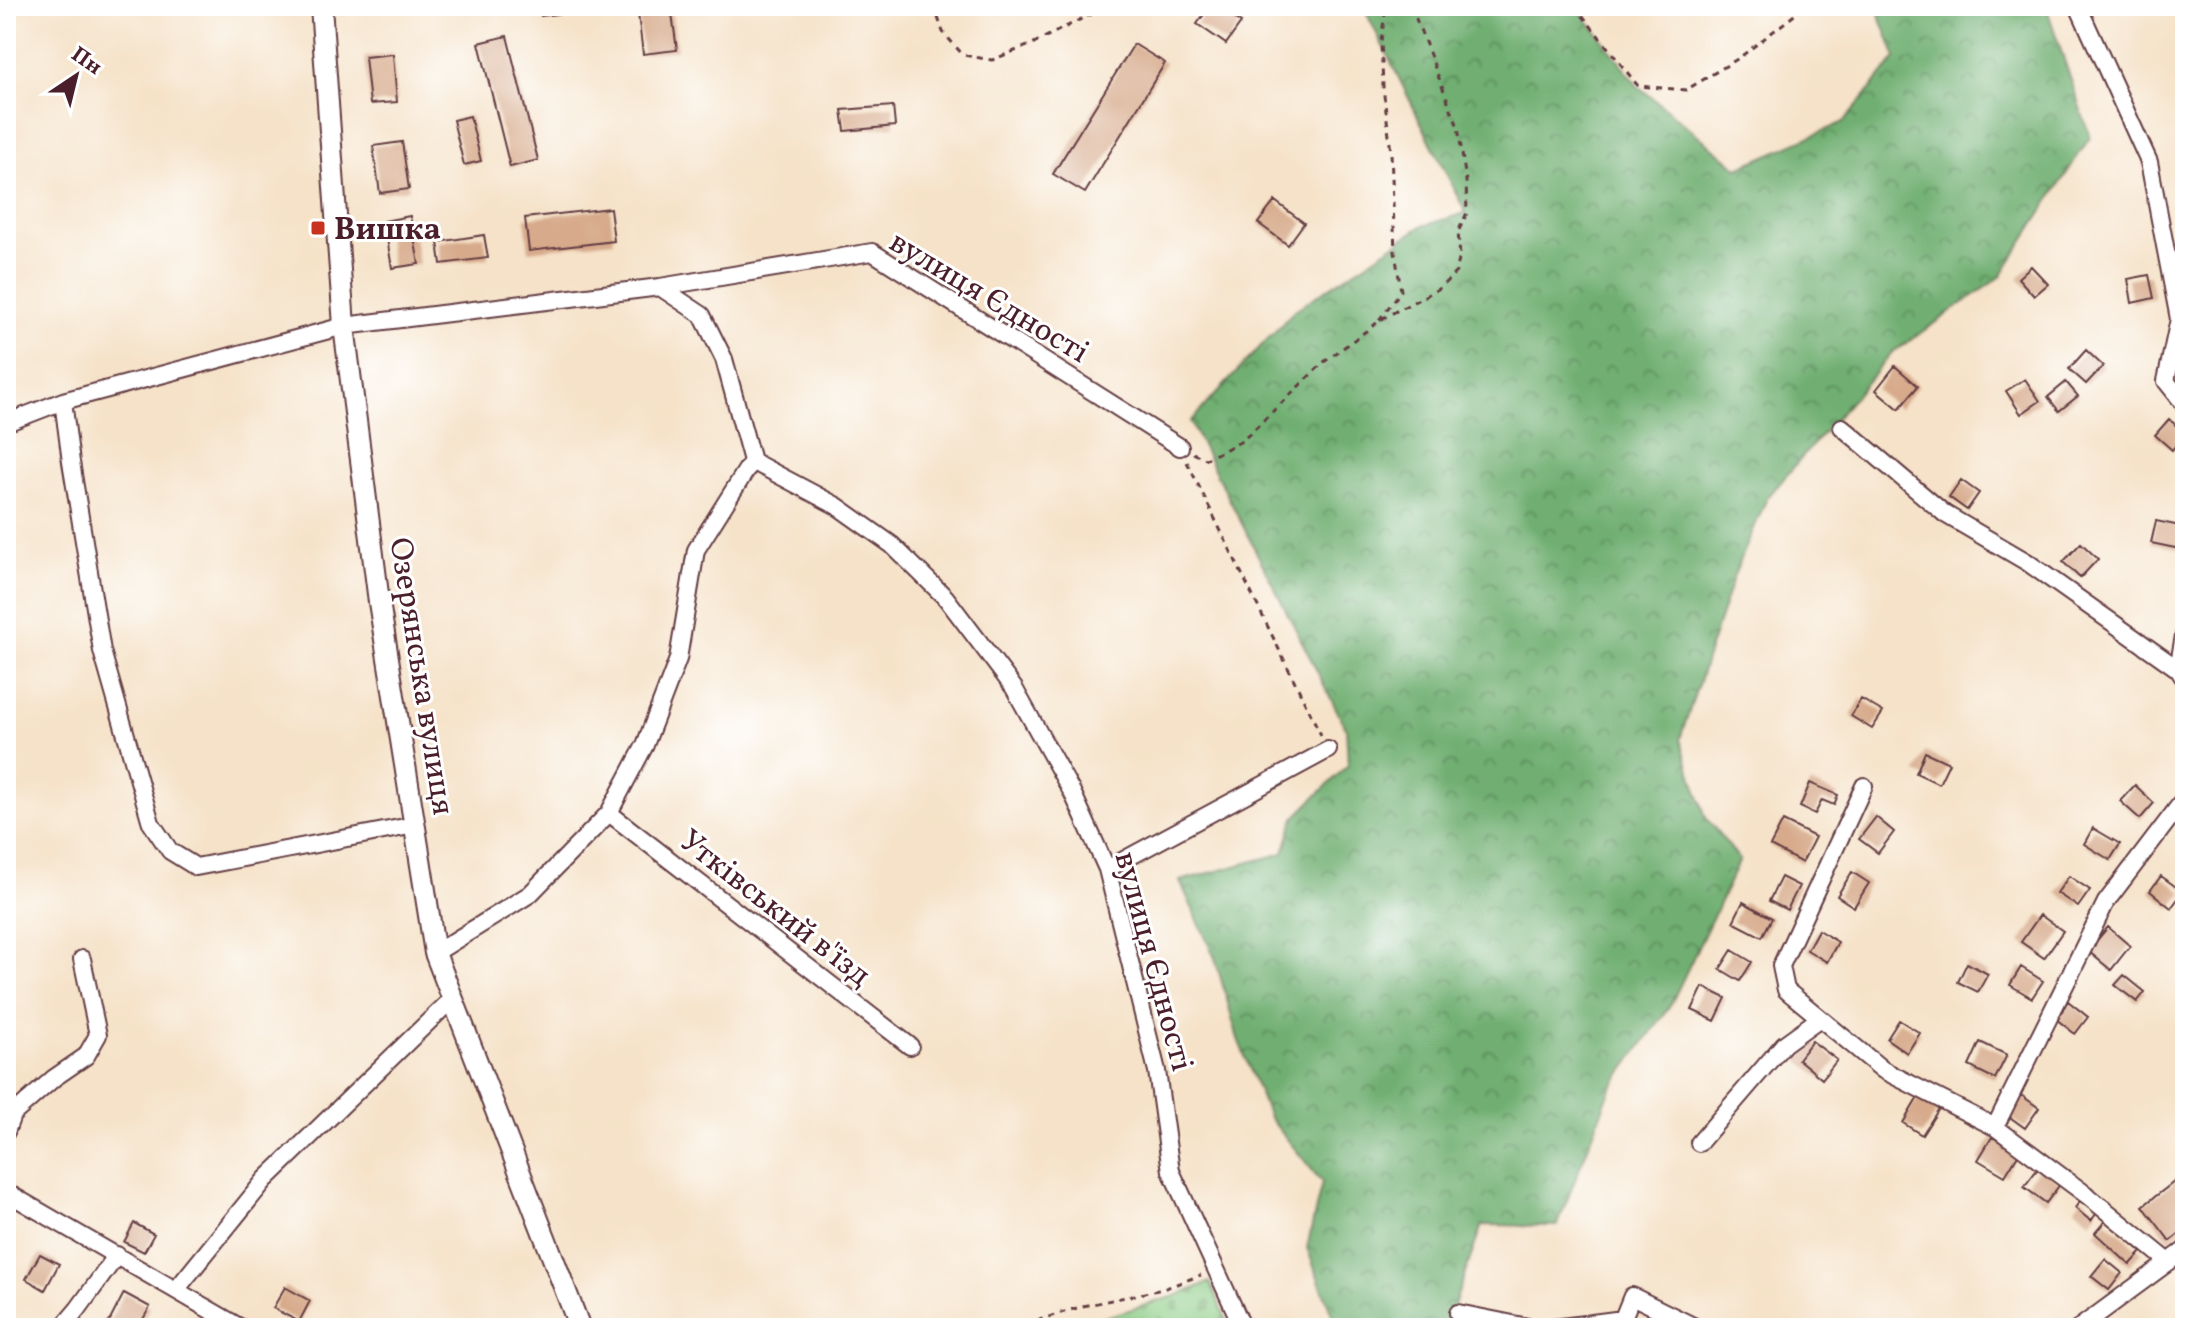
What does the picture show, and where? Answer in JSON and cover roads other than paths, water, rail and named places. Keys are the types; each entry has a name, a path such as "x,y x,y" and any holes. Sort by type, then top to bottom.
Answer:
{"street":[{"name":"Озерянська вулиця","path":"321,6 344,326 379,602 435,953 580,1328"},
{"path":"2078,6 2149,162 2179,319 2166,381 2185,405"},
{"name":"вулиця Єдності","path":"6,423 63,401 344,326 660,287 872,252 1180,447"},
{"path":"435,953 530,894 609,813 645,745 678,659 696,550 752,461 724,359 702,315 660,287"},
{"path":"63,401 102,651 151,823 170,851 196,867 415,825"},
{"path":"1842,427 1945,514 2027,562 2181,674"},
{"name":"вулиця Єдності","path":"752,461 848,513 892,545 946,598 1014,688 1073,794 1107,869 1157,1071 1171,1171 1243,1328"},
{"path":"2181,674 2185,630"},
{"path":"1107,869 1328,750"},
{"path":"1864,786 1781,966 1786,990 1883,1070 1995,1127 2088,1196 2169,1262"},
{"path":"1995,1127 2106,902 2185,798"},
{"name":"Утківський в'їзд","path":"609,813 910,1046"},
{"path":"6,1132 12,1115 54,1078 86,1056 98,1035 82,959"},
{"path":"176,1290 265,1180 453,998"},
{"path":"1699,1143 1784,1044 1820,1018"},
{"path":"6,1192 241,1328"},
{"path":"2079,1328 2185,1250"},
{"path":"62,1328 117,1255"},
{"path":"1554,1328 1621,1324 1632,1296 1697,1328"},
{"path":"1458,1313 1533,1328"}],"place":[{"name":"Вишка","path":"318,228"}]}
